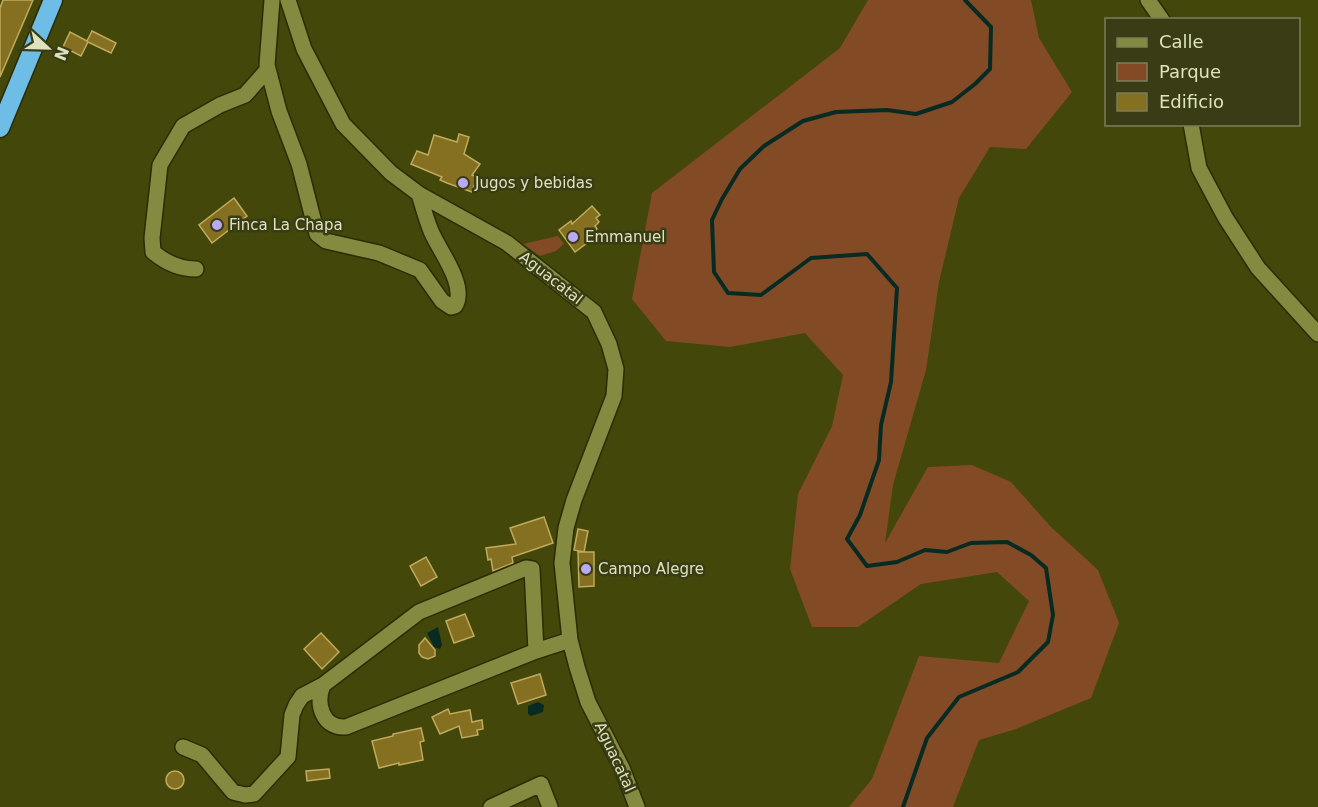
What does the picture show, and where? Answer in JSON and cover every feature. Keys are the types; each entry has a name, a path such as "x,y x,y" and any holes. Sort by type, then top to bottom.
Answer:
{"highway":[{"path":"0,128 53,0"}],"street":[{"path":"272,0 268,69 279,111 299,164 317,234 326,241 379,253 420,270 442,301 451,307 455,306 458,299 453,270 431,233 419,194"},
{"name":"Aguacatal","path":"288,0 304,49 343,124 391,173 419,194 507,243 594,312 609,344 616,369 614,396 574,500 563,544 565,595 570,640 588,702 622,768 637,807"},
{"path":"1148,0 1161,18"},
{"path":"196,269 182,269 162,260 153,252 152,238 160,165 183,126 220,105 245,95 268,69"},
{"path":"1191,126 1199,168 1225,218 1258,267 1318,334"},
{"path":"183,747 202,755 233,792 245,795 254,794 288,757 292,715 302,696 322,684 419,612 526,568 531,569 536,651"},
{"path":"322,684 319,693 323,717 330,724 339,728 346,727 536,651 570,640"},
{"path":"491,807 541,784 550,807"}],"green space":[{"path":"868,0 1031,0 1039,38 1072,92 1026,149 990,147 959,198 939,282 926,370 893,485 885,543 928,467 972,465 1011,482 1051,527 1098,570 1119,623 1091,698 1016,729 979,740 953,807 849,807 872,779 919,656 999,663 1029,601 997,572 921,584 858,627 812,627 790,569 798,494 832,426 843,375 805,333 730,347 666,341 632,299 652,193 840,48"},
{"path":"558,236 564,244 556,251 540,256 523,244"}],"water":[{"path":"438,627 442,645 440,649 434,647 427,633"},
{"path":"538,702 544,705 543,712 531,716 528,714 528,706"}],"building":[{"path":"3,0 33,0 0,77 0,8"},
{"path":"92,31 116,43 111,53 88,42 81,56 63,47 70,32 87,41"},
{"path":"459,134 469,137 464,154 480,164 472,175 477,177 472,192 440,180 442,177 411,164 417,151 428,155 434,135 457,142"},
{"name":"Finca La Chapa","path":"234,198 247,216 212,243 199,225"},
{"path":"592,206 600,215 596,218 599,222 595,226 597,229 585,240 587,243 575,252 559,230 571,221 572,224"},
{"path":"544,517 553,543 512,557 513,563 493,571 486,548 516,544 510,528"},
{"path":"578,529 588,531 584,552 574,550"},
{"name":"Campo Alegre","path":"578,552 594,552 594,586 579,587"},
{"path":"426,557 437,577 421,586 410,566"},
{"path":"465,614 474,636 454,643 446,621"},
{"path":"321,633 339,652 322,669 304,649"},
{"path":"425,638 435,650 435,656 428,659 419,653 419,645"},
{"path":"540,674 546,695 518,704 511,683"},
{"path":"448,709 450,714 470,710 472,722 482,720 483,729 477,730 478,735 462,738 459,726 440,734 432,717"},
{"path":"421,728 424,741 420,742 423,760 379,768 372,741"},
{"path":"329,769 330,778 307,781 306,771"},
{"path":"175,771 181,774 184,780 181,786 175,789 169,786 166,780 169,774"}],"waterway":[{"path":"903,807 927,738 959,697 1018,672 1048,642 1053,615 1046,568 1031,555 1007,542 971,543 947,552 925,550 897,562 867,566 847,539 860,515 879,460 881,425 891,382 897,288 867,254 811,258 761,295 728,293 714,272 712,220 740,169 764,146 803,121 836,112 887,110 916,114 952,102 975,84 990,69 991,27 965,0"}],"place":[{"name":"Jugos y bebidas","path":"463,183"},
{"name":"Finca La Chapa","path":"217,225"},
{"name":"Emmanuel","path":"573,237"},
{"name":"Campo Alegre","path":"586,569"}]}
